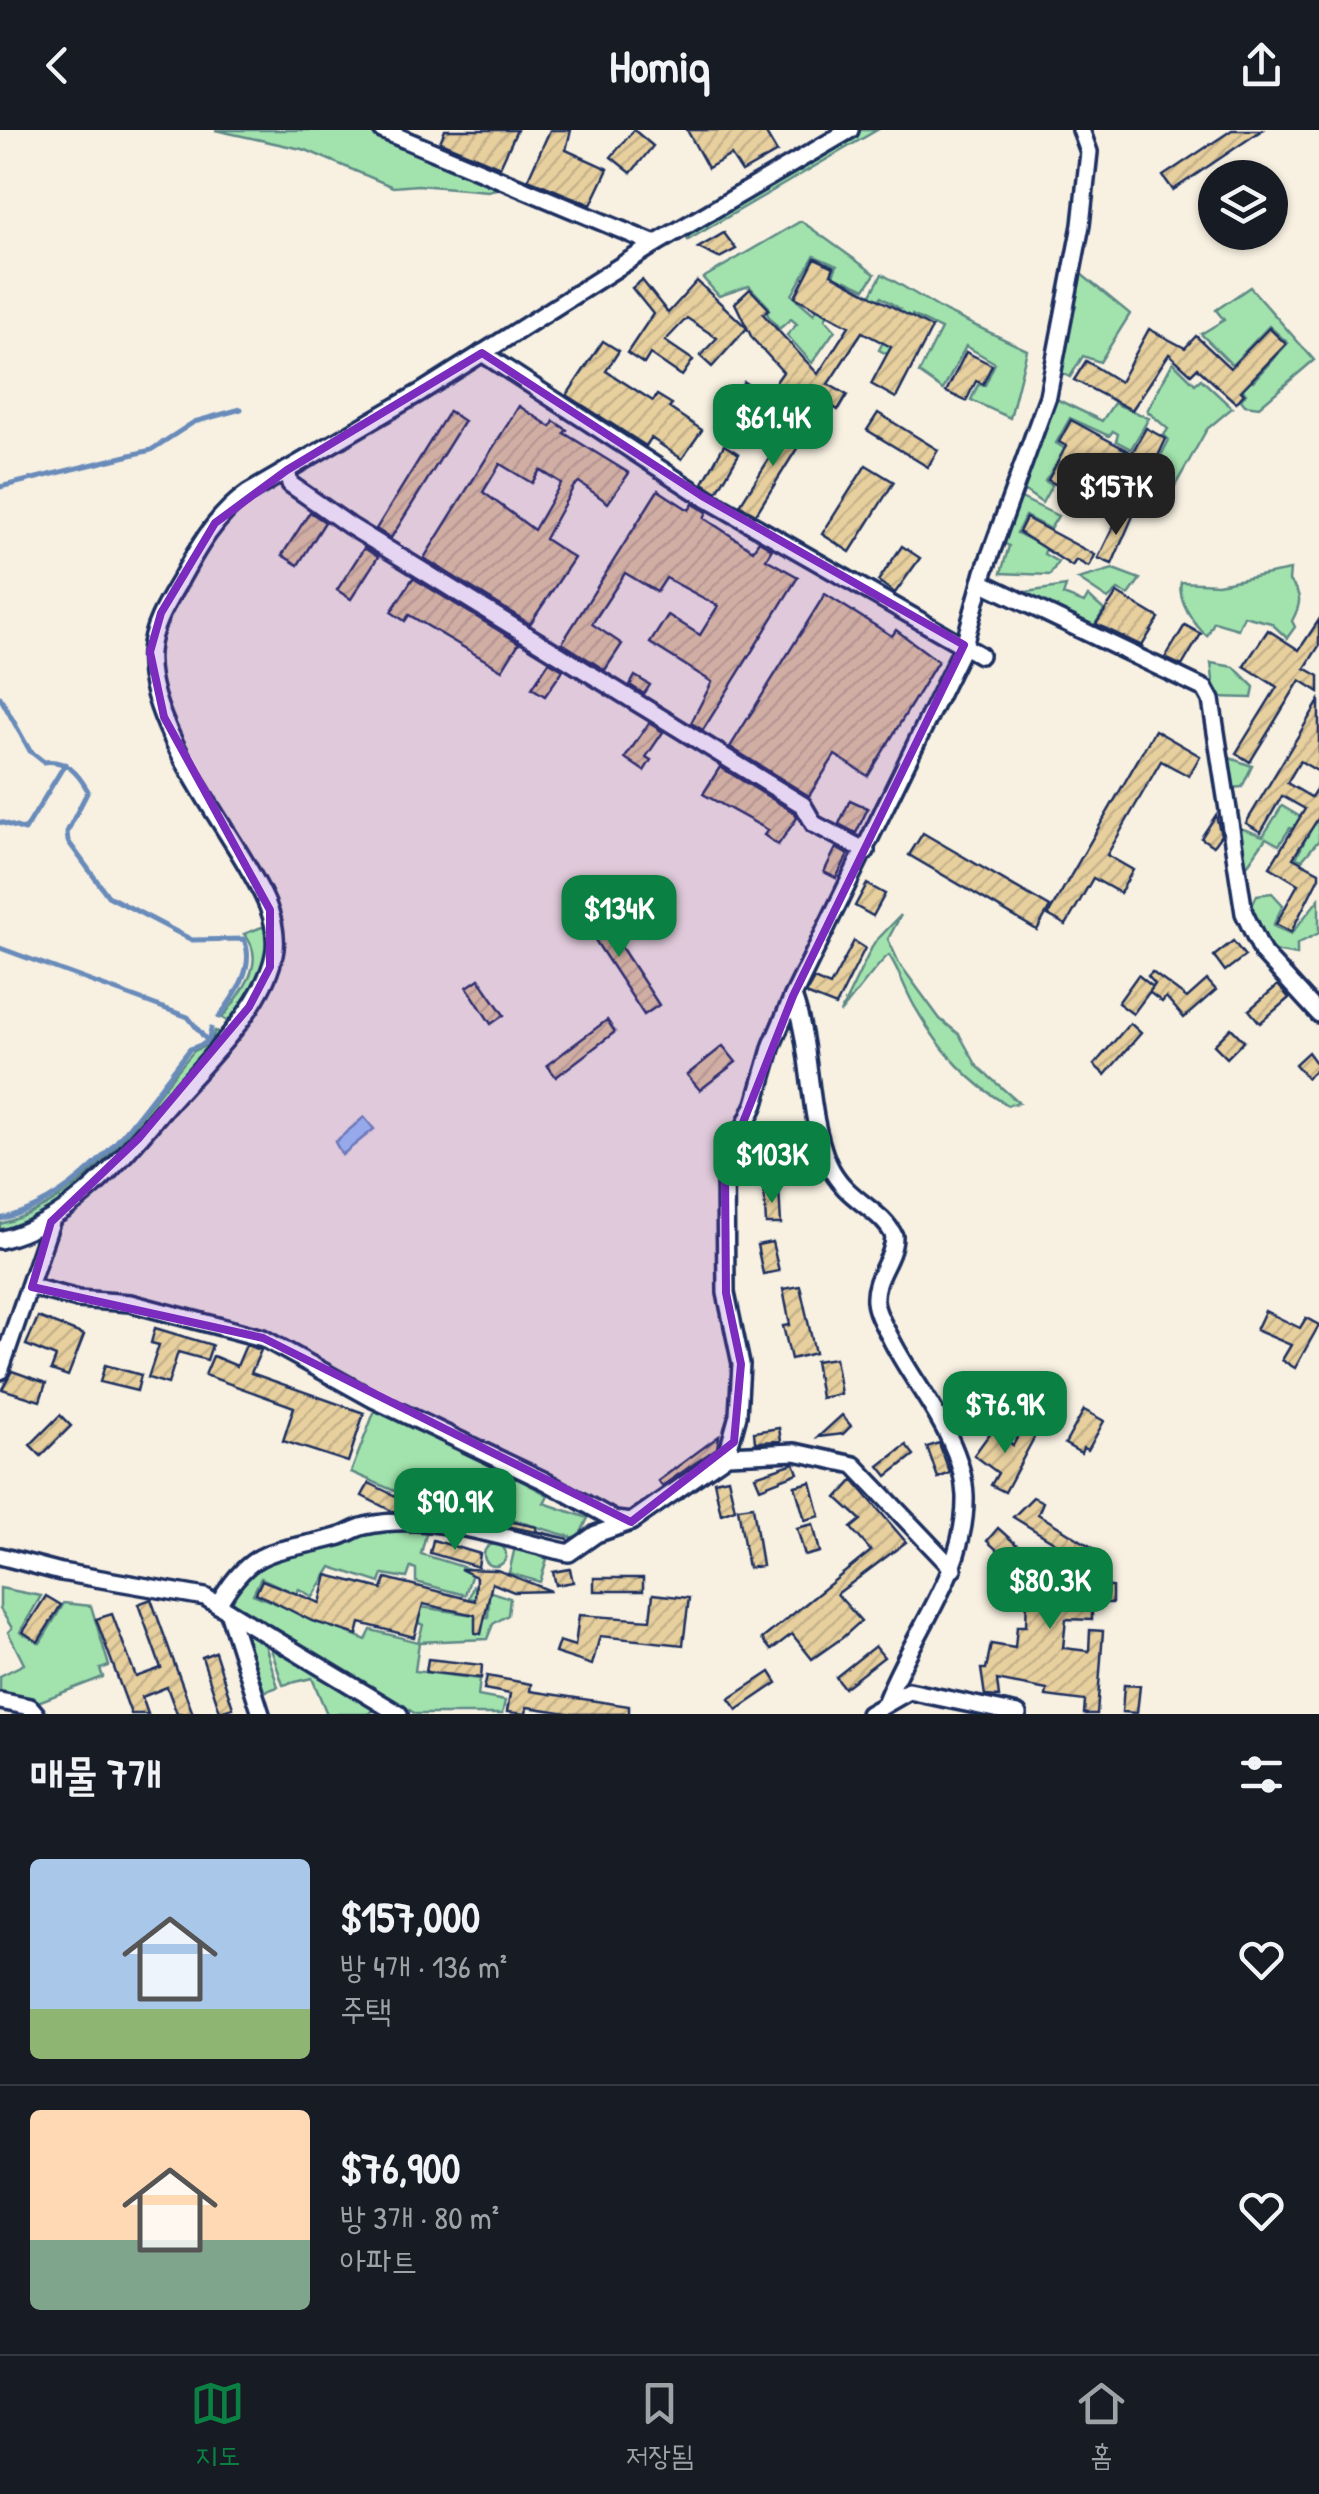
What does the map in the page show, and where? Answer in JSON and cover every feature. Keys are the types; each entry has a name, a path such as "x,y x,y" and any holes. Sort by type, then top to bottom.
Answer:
{"street":[{"path":"382,130 655,244"},
{"path":"0,1240 52,1222 91,1190 250,1007 270,968 274,950 270,910 164,717 155,692 150,652 161,613 229,506 482,354 655,244 850,130"},
{"path":"727,1455 738,1415 741,1364 726,1293 725,1168 756,1104 772,1044 964,645 981,582 1048,396 1081,225 1089,152 1081,130"},
{"path":"482,354 702,496 980,655"},
{"path":"287,470 290,484 350,526 804,805 814,824 866,851"},
{"path":"981,582 1204,689 1211,700 1244,912 1269,961 1319,1014"},
{"path":"794,996 803,1022 826,1158 850,1197 884,1222 894,1236 875,1300 917,1388 939,1418 965,1496 953,1569 905,1654 886,1701"},
{"path":"0,1372 52,1222"},
{"path":"32,1287 78,1299 130,1303 263,1338 373,1399 545,1481 615,1520 631,1522"},
{"path":"223,1608 254,1558 277,1548 338,1537 365,1526 439,1525 568,1553 596,1534 631,1522 727,1455 795,1452 854,1465 953,1569"},
{"path":"0,1556 61,1572 205,1596 399,1714"},
{"path":"223,1608 261,1714"},
{"path":"869,1714 909,1691 1018,1714"},
{"path":"0,1701 30,1707 36,1714"}],"highlighted area":[{"path":"482,353 702,496 964,645 793,996 725,1168 726,1293 741,1364 734,1442 631,1522 263,1338 32,1287 51,1222 139,1138 249,1007 270,967 270,910 164,717 150,652 161,613 215,523 287,470"}],"green space":[{"path":"215,130 367,130 508,186 488,191 418,185 393,187 306,150"},
{"path":"858,130 877,130 688,240 684,232"},
{"path":"801,221 875,274 865,289 846,280 825,319 835,330 812,363 787,335 797,324 791,319 779,329 767,314 769,307 749,286 719,296 703,278","holes":["814,256 837,266 814,314 792,295"]},
{"path":"882,274 946,312 1027,350 1010,418 971,400 978,385 985,385 995,363 966,346 943,390 919,373 941,329 912,315 891,356 879,350 900,309 881,297 859,336 852,330"},
{"path":"1081,274 1130,314 1100,362 1083,356 1070,377 1058,371"},
{"path":"1250,287 1314,360 1259,407 1245,405 1241,400 1246,393 1235,383 1243,373 1253,381 1288,343 1269,326 1232,365 1201,334 1224,320 1216,310"},
{"path":"1173,362 1195,384 1201,379 1232,408 1207,429 1163,507 1140,496 1169,440 1164,435 1168,429 1147,411"},
{"path":"1054,398 1102,421 1114,403 1149,418 1131,449 1116,441 1118,434 1113,431 1109,436 1070,418 1056,443 1067,450 1045,481 1052,485 1042,503 1021,488"},
{"path":"1017,496 1058,516 1050,529 1025,516 1017,533 1046,548 1044,554 1058,562 1050,575 1001,573 1009,546 1000,541"},
{"path":"1113,569 1140,579 1129,595 1118,590 1108,599 1078,579"},
{"path":"1290,570 1289,581 1299,600 1292,621 1295,627 1287,638 1271,623 1244,616 1238,629 1214,622 1207,636 1192,619 1180,589 1181,582 1218,584"},
{"path":"1066,586 1063,595 1084,603 1088,596 1104,610 1091,631 1020,593"},
{"path":"1211,663 1234,667 1254,687 1252,698 1215,697"},
{"path":"1227,757 1252,766 1242,787 1231,788"},
{"path":"1282,806 1314,825 1319,819 1319,840 1302,860 1296,858 1307,836 1290,828 1279,845 1266,838 1241,874 1235,826 1263,836"},
{"path":"1272,893 1283,905 1273,926 1291,934 1319,899 1319,933 1297,944 1297,955 1268,950 1250,910 1257,895"},
{"path":"901,915 888,939 899,963 940,1019 959,1034 977,1066 1019,1103 1007,1105 993,1096 946,1052 914,1005 889,955 840,1013 874,943"},
{"path":"262,927 269,932 264,967 230,1023 222,1018 253,966 251,944 244,934"},
{"path":"215,1031 222,1034 149,1121 95,1177 33,1220 0,1232 0,1224 33,1212 86,1176 109,1154 194,1051 209,1044"},
{"path":"375,1410 427,1430 498,1470 487,1501 471,1496 467,1505 407,1479 399,1493 351,1472"},
{"path":"504,1472 548,1495 544,1503 588,1518 578,1539 507,1518 500,1535 474,1528 479,1511 490,1513"},
{"path":"369,1530 427,1530 421,1554 473,1570 465,1595 416,1582 416,1569 411,1567 407,1578 383,1574 380,1583 331,1567 313,1597 299,1589 296,1594 261,1578 253,1594 366,1640 371,1630 418,1642 423,1625 408,1618 414,1606 488,1617 489,1602 469,1598 473,1586 510,1598 508,1615 493,1624 487,1639 419,1642 415,1671 480,1679 478,1696 505,1701 502,1714 416,1714 233,1604 236,1587 265,1561"},
{"path":"495,1544 503,1547 503,1563 495,1566 487,1563 484,1555 487,1547"},
{"path":"515,1547 547,1559 540,1582 509,1573"},
{"path":"0,1588 41,1596 20,1632 40,1643 64,1603 91,1606 109,1666 100,1669 103,1677 38,1702 0,1697 0,1676 24,1664 8,1632 12,1628 0,1609"},
{"path":"234,1617 262,1635 278,1687 258,1694"},
{"path":"267,1637 378,1708 368,1714 327,1714 312,1678 283,1685"}],"water":[{"path":"364,1117 374,1129 342,1155 335,1142"}],"building":[{"path":"445,130 517,130 500,167 440,142"},
{"path":"550,130 571,130 566,150 608,169 591,205 528,179"},
{"path":"634,130 653,146 631,173 611,157"},
{"path":"687,130 764,130 777,152 742,172 731,155 708,168"},
{"path":"1232,130 1262,130 1218,160 1198,160 1198,173 1173,190 1163,176"},
{"path":"724,233 736,249 719,258 698,248"},
{"path":"815,258 834,267 831,274 932,328 896,398 871,384 891,347 862,332 828,384 847,395 838,410 799,385 778,415 761,403 783,372 752,338 735,303 750,289 769,309 763,314 818,374 849,326 795,297"},
{"path":"642,280 668,313 697,281 747,328 712,367 700,356 717,338 687,318 665,341 693,360 682,376 650,354 644,364 627,353 653,314 632,288"},
{"path":"1269,328 1286,344 1241,391 1244,394 1236,403 1197,368 1191,374 1169,354 1132,410 1074,380 1086,361 1120,382 1149,329 1185,348 1196,336 1230,368"},
{"path":"603,341 619,351 606,371 653,401 657,395 672,404 669,408 702,430 682,459 651,438 646,446 567,395"},
{"path":"966,352 992,365 983,384 976,381 966,401 946,392"},
{"path":"744,382 763,395 735,429 720,418"},
{"path":"519,406 551,427 554,421 567,430 564,433 629,473 608,503 579,482 574,486 545,539 574,558 530,624 424,558","holes":["500,464 532,483 540,470 561,483 534,530 483,492"]},
{"path":"449,411 464,421 391,538 376,529"},
{"path":"878,413 938,450 928,467 867,430"},
{"path":"1071,420 1132,453 1146,428 1166,439 1143,488 1124,478 1105,511 1048,480 1066,446 1059,442"},
{"path":"791,424 806,434 756,514 740,505"},
{"path":"724,445 739,454 717,492 703,483"},
{"path":"866,465 894,482 850,552 822,534"},
{"path":"658,490 689,510 693,504 707,512 704,518 753,550 759,541 772,549 766,559 798,577 703,730 691,723 712,682 650,643 668,615 700,635 718,606 666,578 657,592 625,573 592,624 622,644 605,670 562,643"},
{"path":"1121,511 1133,516 1112,564 1098,558"},
{"path":"310,512 325,522 298,565 282,555"},
{"path":"1026,518 1095,555 1089,567 1076,560 1072,566 1019,532"},
{"path":"902,546 920,558 895,593 878,581"},
{"path":"364,548 378,557 351,599 337,590"},
{"path":"413,578 519,643 502,670 409,615 405,621 391,612"},
{"path":"1117,593 1159,618 1142,646 1096,624"},
{"path":"825,594 892,636 896,630 938,661 868,776 835,755 809,796 730,747"},
{"path":"1319,620 1319,646 1305,668 1319,676 1319,692 1300,680 1250,762 1236,753 1277,687 1244,666 1268,630 1299,650"},
{"path":"1185,625 1201,634 1182,666 1165,658"},
{"path":"549,662 563,670 545,696 532,688"},
{"path":"635,676 650,685 644,694 630,685"},
{"path":"1319,701 1319,772 1300,761 1287,783 1311,797 1319,785 1319,817 1293,858 1319,872 1319,877 1291,932 1276,924 1298,884 1270,867 1305,809 1282,796 1261,832 1246,823"},
{"path":"649,723 663,732 646,757 651,760 644,771 625,758"},
{"path":"1155,730 1200,756 1189,776 1161,761 1107,855 1133,870 1120,893 1093,878 1066,925 1048,915"},
{"path":"720,767 795,813 797,818 778,845 764,835 768,830 703,794"},
{"path":"850,800 868,808 856,833 839,824"},
{"path":"1216,815 1221,835 1213,846 1201,838"},
{"path":"923,833 1050,907 1037,930 909,855"},
{"path":"836,848 848,855 836,878 824,872"},
{"path":"867,884 885,894 873,916 855,906"},
{"path":"593,904 659,1005 644,1015 578,914"},
{"path":"854,941 865,948 836,1006 806,994 814,979 830,986"},
{"path":"1233,941 1245,956 1225,971 1214,956"},
{"path":"1152,972 1187,998 1207,980 1216,990 1184,1018 1166,997 1162,1002 1149,992 1155,984 1148,976"},
{"path":"1138,975 1153,987 1133,1014 1118,1003"},
{"path":"479,979 504,1015 491,1024 467,987"},
{"path":"1278,985 1289,998 1260,1023 1249,1010"},
{"path":"607,1020 615,1032 556,1077 547,1065"},
{"path":"1130,1023 1141,1033 1105,1075 1094,1065"},
{"path":"1231,1028 1244,1041 1227,1058 1214,1045"},
{"path":"723,1046 736,1062 700,1090 687,1075"},
{"path":"1308,1052 1319,1067 1307,1078 1295,1064"},
{"path":"764,1188 779,1188 781,1224 766,1224"},
{"path":"772,1242 779,1271 763,1274 757,1245"},
{"path":"800,1286 815,1353 791,1359 783,1326 790,1325 783,1289"},
{"path":"1265,1311 1300,1328 1306,1318 1319,1325 1295,1368 1282,1360 1291,1345 1256,1330"},
{"path":"38,1317 84,1335 68,1376 51,1370 56,1357 26,1345"},
{"path":"155,1328 212,1345 207,1360 178,1352 168,1384 148,1378 159,1345 151,1343"},
{"path":"246,1345 261,1350 251,1373 364,1413 348,1462 283,1441 294,1407 205,1375 213,1356 237,1366"},
{"path":"835,1358 841,1394 821,1398 815,1361"},
{"path":"105,1365 141,1375 137,1391 100,1382"},
{"path":"12,1371 46,1383 40,1401 2,1389"},
{"path":"1084,1410 1104,1421 1088,1450 1083,1448 1081,1453 1065,1444"},
{"path":"60,1415 71,1426 41,1456 30,1445"},
{"path":"842,1415 851,1426 843,1434 818,1437"},
{"path":"1023,1427 1036,1434 1005,1492 991,1485 998,1473 974,1455 993,1429 1013,1445"},
{"path":"779,1428 781,1441 755,1442 754,1432"},
{"path":"719,1436 717,1448 662,1486 658,1481"},
{"path":"939,1443 950,1473 938,1478 927,1447"},
{"path":"906,1445 914,1455 887,1476 879,1466"},
{"path":"794,1463 798,1473 760,1488 755,1476"},
{"path":"728,1478 735,1509 721,1514 714,1481"},
{"path":"853,1480 906,1542 837,1594 861,1621 842,1638 812,1659 792,1634 771,1650 762,1639 871,1551 851,1528 861,1520 837,1498"},
{"path":"811,1482 820,1516 805,1520 795,1486"},
{"path":"369,1483 412,1504 408,1511 392,1511 362,1496"},
{"path":"439,1497 476,1512 474,1518 433,1512"},
{"path":"1033,1497 1043,1502 1038,1514 1093,1548 1085,1561 1013,1517"},
{"path":"753,1506 762,1566 748,1568 738,1508"},
{"path":"508,1521 537,1527 536,1531 569,1539 507,1526"},
{"path":"813,1524 820,1552 805,1556 797,1528"},
{"path":"998,1528 1037,1563 1045,1560 1057,1590 1078,1590 1079,1561 1105,1562 1104,1586 1112,1587 1112,1603 1092,1603 1092,1620 1066,1619 1063,1648 1089,1651 1090,1630 1103,1631 1097,1714 1084,1714 1085,1701 1046,1696 1047,1690 997,1680 999,1697 985,1696 981,1669 986,1669 991,1644 1015,1648 1017,1626 1026,1626 1027,1593 1017,1568 987,1541"},
{"path":"433,1540 480,1554 478,1567 430,1553"},
{"path":"460,1569 497,1570 551,1591 514,1592 492,1583 481,1634 475,1633 475,1615 423,1604 414,1637 360,1623 357,1635 312,1621 256,1593 262,1580 320,1603 327,1575 382,1589 386,1578 475,1601 476,1577"},
{"path":"570,1569 573,1582 556,1585 553,1572"},
{"path":"594,1578 643,1578 643,1591 594,1591"},
{"path":"653,1594 689,1598 683,1645 600,1636 592,1665 555,1653 559,1641 575,1646 579,1615 650,1620"},
{"path":"46,1596 61,1605 38,1642 23,1632"},
{"path":"151,1599 193,1714 177,1714 167,1687 142,1697 148,1714 131,1714 96,1619 112,1614 136,1677 161,1668 138,1604"},
{"path":"875,1646 884,1657 844,1688 836,1677"},
{"path":"215,1652 233,1708 220,1712 202,1657"},
{"path":"428,1659 482,1665 481,1678 426,1672"},
{"path":"770,1672 777,1683 737,1710 729,1699"},
{"path":"487,1676 531,1684 530,1691 629,1706 629,1714 574,1714 527,1707 526,1714 507,1712 510,1694 484,1689"},
{"path":"1124,1685 1140,1686 1137,1713 1122,1712"}],"waterway":[{"path":"0,487 151,450 194,422 241,409"},
{"path":"0,697 30,751 44,762 70,769 88,791 67,832 68,841 108,896 192,940 244,939 246,970 219,1017"},
{"path":"0,822 25,830 65,764"},
{"path":"0,948 188,1017 208,1042"},
{"path":"208,1042 211,1029"},
{"path":"0,1219 31,1209 84,1174 130,1127 190,1049 208,1042"}]}
